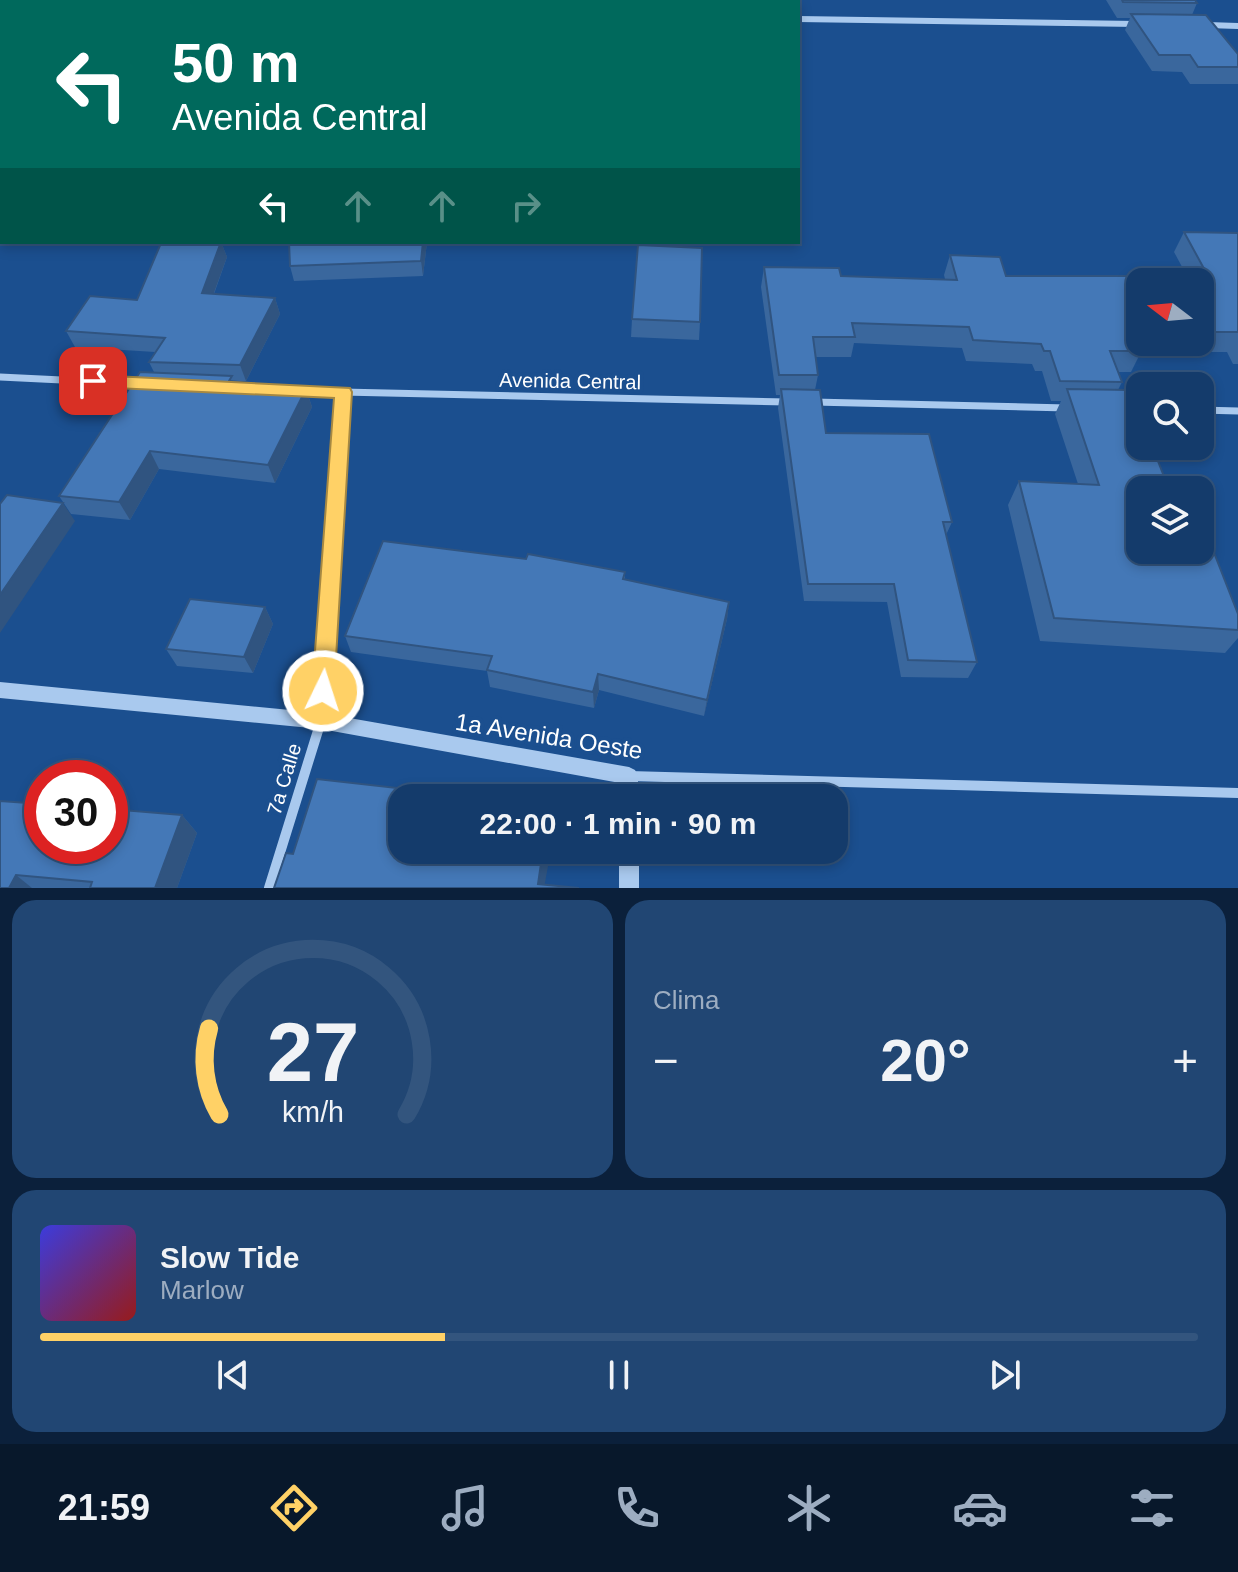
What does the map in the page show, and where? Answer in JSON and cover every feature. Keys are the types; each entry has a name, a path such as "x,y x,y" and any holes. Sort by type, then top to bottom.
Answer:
{"street":[{"path":"800,19 1144,24"},
{"path":"1191,25 1238,26"},
{"path":"0,377 155,384"},
{"name":"Avenida Central","path":"279,390 790,402"},
{"name":"7a Calle","path":"269,888 321,721 344,392"},
{"path":"806,402 1076,408"},
{"path":"1214,410 1238,411"},
{"name":"1a Avenida Oeste","path":"0,690 321,721 629,776 1238,793"},
{"path":"629,776 629,784"},
{"path":"629,864 629,888"}],"building":[{"path":"1195,0 1197,3 1123,2"},
{"path":"1131,14 1206,15 1238,54 1238,67 1198,67 1190,55 1159,55"},
{"path":"1184,232 1238,233 1238,332 1214,332 1214,268 1204,268"},
{"path":"161,244 220,244 202,293 275,298 240,365 149,362 165,338 66,331 90,296 137,300"},
{"path":"289,244 423,244 421,261 290,266"},
{"path":"638,245 702,248 700,322 632,319"},
{"path":"950,255 1000,257 1006,276 1126,276 1126,351 1110,351 1122,382 1060,381 1050,351 1044,351 1041,344 973,340 969,327 852,323 855,337 813,337 818,375 779,375 764,267 839,268 841,276 957,280"},
{"path":"140,372 232,376 229,381 306,389 268,465 150,451 119,502 59,496"},
{"path":"781,389 820,390 826,433 929,434 952,522 943,522 977,662 908,660 894,584 808,584"},
{"path":"1067,389 1126,390 1126,460 1158,460 1164,476 1126,476 1126,564 1214,564 1214,553 1238,614 1238,630 1054,618 1019,481 1099,485"},
{"path":"7,495 63,503 0,595 0,504"},
{"path":"383,541 526,559 528,554 625,572 623,579 729,602 707,700 598,674 593,692 487,670 492,656 345,636"},
{"path":"190,599 265,607 244,657 166,649"},
{"path":"317,779 388,787 388,864 541,864 538,884 579,888 274,888 286,853 293,854"},
{"path":"0,801 24,803 24,864 128,864 128,810 182,815 155,888 90,888 92,882 16,875 9,888 0,888"}],"route":[{"path":"93,381 344,392 323,691"}]}
